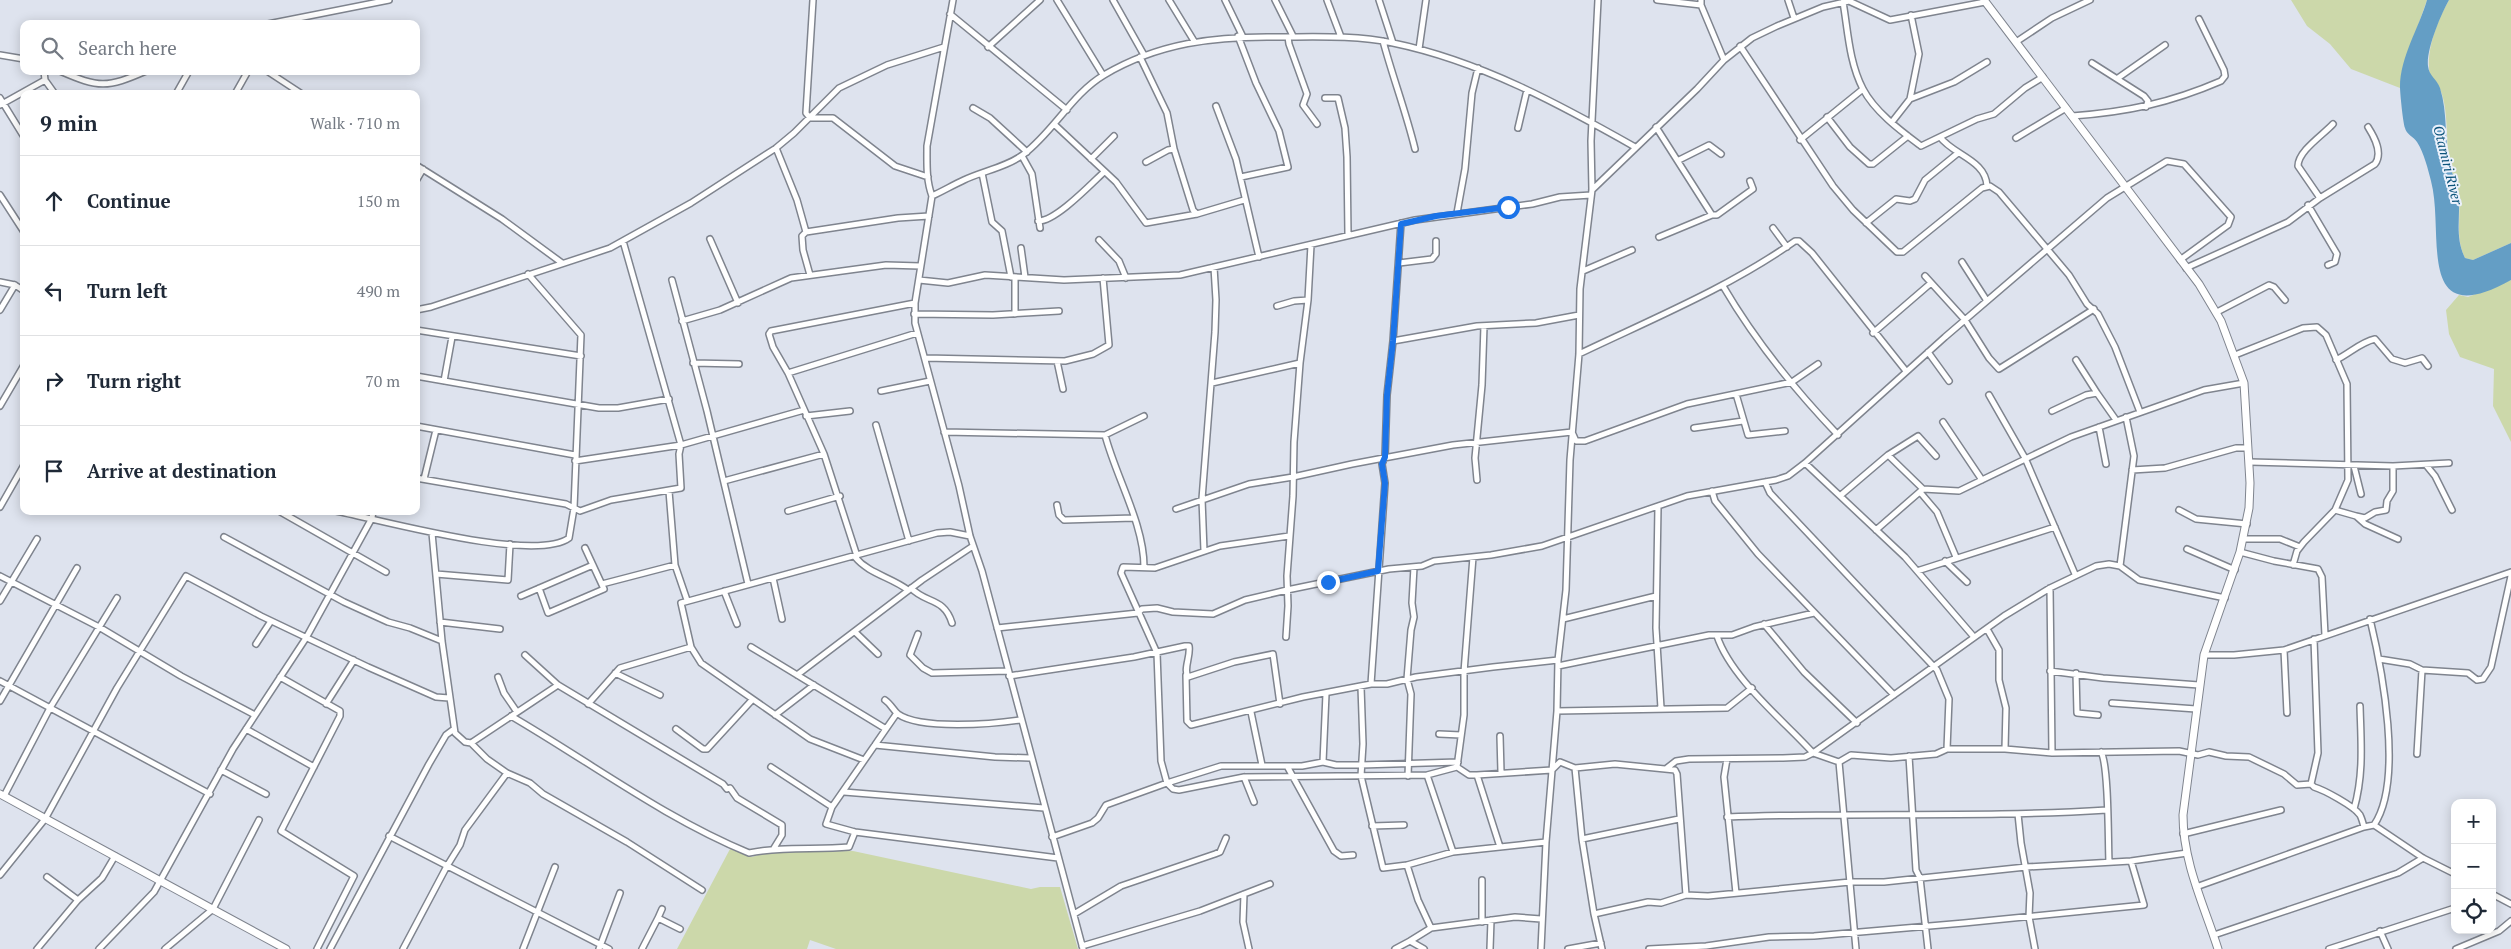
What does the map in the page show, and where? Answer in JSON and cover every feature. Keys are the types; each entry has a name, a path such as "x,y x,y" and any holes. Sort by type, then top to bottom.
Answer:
{"street":[{"path":"288,20 389,0"},
{"path":"810,118 806,112 813,0"},
{"path":"953,0 927,146 928,177 932,196 914,303 914,314 970,536 997,628 1030,758 1083,947 1200,911 1270,884"},
{"path":"988,47 1040,0"},
{"path":"1057,0 1103,76"},
{"path":"1113,0 1142,56 1167,113 1174,149 1194,213"},
{"path":"1169,0 1194,41"},
{"path":"1225,0 1259,92 1278,131 1288,168 1241,176"},
{"path":"1275,0 1291,36 1289,44 1307,94 1303,105 1318,124"},
{"path":"1327,0 1341,37"},
{"path":"1379,0 1393,43"},
{"path":"1419,49 1426,0"},
{"path":"1541,949 1546,842 1557,711 1558,663 1563,619 1568,537 1572,432 1579,354 1579,315 1592,192 1592,122 1598,0"},
{"path":"1657,0 1701,3 1724,60"},
{"path":"1788,0 1794,18"},
{"path":"919,280 948,283 980,275 1024,276 1033,279 1126,278 1180,275 1259,258 1348,234 1370,232 1458,213 1532,204 1592,192 1635,147 1740,46 1794,18 1849,0 1890,20 1984,1 2043,77 2217,312 2244,383 2250,462 2247,524 2235,570 2204,655 2183,815 2183,834 2187,853 2196,887 2218,949"},
{"path":"2016,42 2052,18 2090,0"},
{"path":"1843,2 1846,31 1863,89 1892,122 1908,136 1924,146 1976,120 1994,114 2025,88 2043,77"},
{"path":"950,14 1067,110"},
{"path":"1892,122 1910,99 1919,54 1911,15"},
{"path":"2072,116 2146,107 2176,99 2224,78 2224,70 2199,19"},
{"path":"932,196 1022,156 1090,86 1103,76 1142,56 1194,41 1240,37 1341,37 1383,41 1419,49 1478,68 1527,90 1592,122 1635,147"},
{"path":"1383,41 1400,101 1406,111 1415,148"},
{"path":"2118,78 2165,45"},
{"path":"1740,46 1800,140 1833,186 1866,223 1900,253 1965,200 1987,186"},
{"path":"420,309 610,248 691,202 776,148 810,118 839,88 857,78 944,47"},
{"path":"0,55 20,58"},
{"path":"1910,99 1954,82 1986,62"},
{"path":"2092,62 2147,99 2146,107"},
{"path":"1458,213 1465,169 1472,93 1478,68"},
{"path":"44,75 45,80 51,90"},
{"path":"69,75 88,84 115,84 136,75"},
{"path":"178,90 187,75"},
{"path":"237,90 246,75"},
{"path":"272,75 292,90"},
{"path":"25,90 45,80"},
{"path":"1800,140 1863,89"},
{"path":"1518,128 1527,90"},
{"path":"20,92 1,102 20,131"},
{"path":"1325,98 1338,98 1345,128 1348,234"},
{"path":"1216,106 1241,176 1244,200 1259,258"},
{"path":"973,108 990,118 1027,152"},
{"path":"2016,138 2066,108"},
{"path":"1827,117 1850,147 1870,164 1874,164 1908,136"},
{"path":"810,118 833,118 895,166 928,177"},
{"path":"1054,124 1128,195 1146,223 1244,200"},
{"path":"2320,198 2298,166 2298,161 2303,152 2333,124"},
{"path":"1656,127 1679,160 1712,215"},
{"path":"2186,268 2288,222 2308,205 2370,168 2379,159 2377,146 2368,127"},
{"path":"1091,159 1114,136"},
{"path":"1940,137 1951,150 1982,170 1987,186 1999,192 2094,309 2115,348 2140,412"},
{"path":"1679,160 1709,144 1721,154"},
{"path":"776,148 797,200 806,232"},
{"path":"1146,162 1168,150 1174,149"},
{"path":"1866,223 1896,199 1910,201 1915,199 1925,180 1958,153"},
{"path":"1022,156 1032,174 1040,228"},
{"path":"997,628 1138,613 1142,609 1157,608 1172,612 1213,614 1245,600 1286,590 1378,571 1542,546 1687,496 1788,476 1838,435 1906,371 2047,249 2124,186 2160,163 2174,160 2184,164 2231,217 2228,225 2180,260"},
{"path":"420,167 502,219 562,264"},
{"path":"420,174 423,169"},
{"path":"1038,220 1048,219 1104,172"},
{"path":"982,173 992,222 1000,228 1006,246 1013,277 1015,314"},
{"path":"1659,238 1712,215 1717,215 1753,189 1750,181"},
{"path":"0,195 20,226"},
{"path":"2308,205 2337,254 2335,262 2328,266"},
{"path":"810,275 802,243 802,236 806,232 898,218 929,216"},
{"path":"1371,684 1385,483 1382,464 1385,457 1387,395 1393,341 1401,224"},
{"path":"1773,228 1787,247"},
{"path":"710,239 738,303"},
{"path":"1099,240 1118,261 1126,278"},
{"path":"420,478 566,504 580,511 611,500 681,488 679,454 681,445 669,399 638,301 623,241"},
{"path":"1399,263 1430,260 1436,254 1436,241"},
{"path":"1579,354 1723,286 1799,241 1812,253 1906,371"},
{"path":"1286,637 1288,606 1286,590 1294,477 1294,442 1300,363 1308,300 1311,245"},
{"path":"1021,248 1024,276"},
{"path":"1583,271 1632,250"},
{"path":"1962,262 1987,301"},
{"path":"682,321 738,303 782,282 810,275 886,265 920,266"},
{"path":"1204,551 1202,499 1212,383 1216,300 1214,267"},
{"path":"357,515 432,533 510,544 561,544 569,538 574,508 581,335 528,274"},
{"path":"1925,276 1965,320 1989,358 1996,367 2001,369 2094,309"},
{"path":"925,358 1057,361 1074,360 1103,350 1109,345 1103,278"},
{"path":"672,280 724,481 748,584"},
{"path":"0,282 15,285 20,288"},
{"path":"1874,333 1932,283"},
{"path":"0,310 15,285"},
{"path":"2217,312 2268,285 2274,287 2285,300"},
{"path":"1723,286 1737,309 1792,382 1838,435"},
{"path":"1277,306 1294,301 1308,300"},
{"path":"914,303 771,332 769,338 788,373 824,454 840,496 856,556 876,574 942,605 949,614 952,623"},
{"path":"914,314 1059,312"},
{"path":"1393,341 1484,326 1536,323 1579,315"},
{"path":"1477,480 1475,458 1482,385 1484,326"},
{"path":"2235,356 2310,326 2322,330 2347,384 2347,486 2335,510 2300,547 2292,565"},
{"path":"420,331 581,356"},
{"path":"788,373 918,333"},
{"path":"444,381 452,336"},
{"path":"2336,360 2352,352 2365,341 2375,339 2392,359 2404,363 2422,358 2428,366"},
{"path":"1928,352 1949,382"},
{"path":"2076,360 2116,420"},
{"path":"1057,361 1063,389"},
{"path":"693,363 739,364"},
{"path":"1212,383 1300,363"},
{"path":"1572,432 1576,440 1585,441 1687,404 1792,382 1818,364"},
{"path":"0,406 20,372"},
{"path":"420,377 599,408 618,408 669,399"},
{"path":"881,391 930,381"},
{"path":"1876,530 1922,491 1959,491 2026,458 2116,420 2204,390 2244,383"},
{"path":"2052,411 2086,395 2097,393"},
{"path":"1736,394 1748,435 1785,431"},
{"path":"1989,395 2026,458 2075,574"},
{"path":"420,427 575,458 681,445 804,410"},
{"path":"806,416 850,411"},
{"path":"944,432 1105,435 1144,416"},
{"path":"2120,566 2134,456 2126,417"},
{"path":"1694,428 1743,421"},
{"path":"1943,422 1982,480"},
{"path":"876,425 909,540"},
{"path":"2099,427 2106,464"},
{"path":"424,479 436,430"},
{"path":"1176,509 1249,484 1294,477 1385,457 1477,443 1572,432"},
{"path":"1105,435 1140,538 1144,567"},
{"path":"1841,495 1888,455 1918,436 1936,456"},
{"path":"2132,470 2165,468 2228,450 2248,448"},
{"path":"724,481 824,454"},
{"path":"1888,455 1922,491 1938,512 1956,557"},
{"path":"2250,462 2347,466 2449,463"},
{"path":"1805,463 1841,495 1917,571 1974,637"},
{"path":"2426,465 2452,510"},
{"path":"2354,466 2361,494"},
{"path":"2335,510 2365,518 2375,512 2386,510 2386,501 2393,491 2393,466"},
{"path":"0,507 20,472"},
{"path":"1764,482 1770,493 1795,520 1934,665 1944,683 1949,699 1947,749"},
{"path":"669,491 674,565 687,600"},
{"path":"1712,492 1715,501 1758,554 1894,695"},
{"path":"788,511 840,496"},
{"path":"1057,505 1059,514 1064,520 1134,518"},
{"path":"1658,507 1656,596 1661,708"},
{"path":"2179,510 2196,520 2247,524"},
{"path":"285,515 386,572"},
{"path":"99,949 154,892 210,794 221,770 306,638 372,515"},
{"path":"2356,516 2365,524 2398,540"},
{"path":"1917,571 2054,527"},
{"path":"864,760 810,739 701,663 691,647 681,603 909,540 950,532 970,536"},
{"path":"432,533 442,641 455,733 465,742 471,742 558,685"},
{"path":"1289,536 1231,543 1162,567 1123,567 1121,571 1157,653 1161,761 1166,783 1173,789 1179,790 1244,777 1427,776 1457,764"},
{"path":"224,537 330,595 388,622 410,628 442,641"},
{"path":"0,602 37,539"},
{"path":"2244,539 2280,539 2300,547"},
{"path":"436,574 508,580 510,544"},
{"path":"797,675 910,589 973,546"},
{"path":"539,588 548,613 604,589 585,548"},
{"path":"2187,549 2235,570"},
{"path":"2240,552 2292,565 2315,567 2320,571 2324,635"},
{"path":"1457,764 1464,715 1464,672 1473,557"},
{"path":"1945,561 1967,582"},
{"path":"1666,769 1676,761 1783,758 1805,756 1813,753 1974,637 2050,588 2075,574 2096,566 2109,564 2120,566 2139,580 2225,598"},
{"path":"521,596 593,565"},
{"path":"602,584 674,565"},
{"path":"1408,776 1410,694 1407,679 1411,630 1414,617 1412,603 1414,567"},
{"path":"0,701 77,568"},
{"path":"2204,655 2234,655 2284,650 2511,572"},
{"path":"0,576 98,627 255,715"},
{"path":"0,875 45,818 117,688 186,576 306,638 436,697 449,698"},
{"path":"2379,659 2410,664 2422,670 2468,673 2477,680 2487,676 2491,667 2511,576"},
{"path":"773,578 782,619"},
{"path":"2050,588 2052,753"},
{"path":"724,590 737,624"},
{"path":"1563,619 1656,596"},
{"path":"117,598 50,708 2,795 286,949"},
{"path":"918,634 910,655 923,668 932,673 1009,674 1157,653 1188,646 1186,675 1187,721 1191,726 1371,684 1387,684 1407,679 1464,672 1558,663 1709,635 1732,635 1764,624 1814,613"},
{"path":"2196,887 2374,824 2382,810 2385,798 2389,762 2387,725 2379,659 2370,619"},
{"path":"256,644 271,621"},
{"path":"440,622 500,629"},
{"path":"1764,624 1804,672 1856,723"},
{"path":"1987,629 1998,650 1999,680 2006,708 2004,749"},
{"path":"855,632 878,654"},
{"path":"1717,636 1724,652 1752,688 1813,753 1839,762 1851,755 1891,758 1936,754 1947,749 2004,749 2052,753 2190,751 2198,754 2212,752 2226,756 2249,757 2284,774 2297,785 2311,784 2354,809 2359,814 2364,827"},
{"path":"2311,784 2318,754 2314,639"},
{"path":"2304,642 2313,649"},
{"path":"588,704 615,673 625,666 691,647"},
{"path":"751,647 886,729"},
{"path":"2284,650 2287,714"},
{"path":"1186,675 1192,676 1234,662 1273,654 1280,704"},
{"path":"525,655 558,685 723,784 727,790 730,788 737,798 782,825 782,834 774,848"},
{"path":"326,704 354,660"},
{"path":"2050,670 2102,678 2199,685"},
{"path":"2417,754 2422,670"},
{"path":"615,673 660,695"},
{"path":"2076,673 2077,714 2098,715"},
{"path":"280,677 340,712 340,716 281,831 354,876 316,949"},
{"path":"498,678 504,693 517,712"},
{"path":"0,681 210,794"},
{"path":"775,715 814,685"},
{"path":"1361,687 1361,776 1383,868 1407,865 1453,852 1546,842"},
{"path":"1557,711 1727,708 1752,688"},
{"path":"1323,762 1326,694"},
{"path":"676,729 703,749 707,749 752,700"},
{"path":"885,700 897,713 921,721 977,725 1020,720"},
{"path":"2112,702 2196,709"},
{"path":"2354,809 2360,788 2363,762 2360,706"},
{"path":"1251,712 1262,765"},
{"path":"897,713 832,807 826,824 855,832 1058,858"},
{"path":"511,716 566,747 629,789 749,854 774,848 849,847 855,832"},
{"path":"246,729 314,767"},
{"path":"330,949 389,836 446,735 454,729"},
{"path":"1438,734 1460,735"},
{"path":"1500,736 1501,772"},
{"path":"471,742 487,759 507,773 530,783 543,794 626,842 702,890"},
{"path":"875,745 995,757 1030,758"},
{"path":"2104,752 2109,862"},
{"path":"1909,756 1916,870 1920,878 1928,949"},
{"path":"1727,759 1724,777 1736,893"},
{"path":"1052,836 1092,823 1106,806 1166,783 1221,766 1302,766 1323,762 1336,765 1457,764 1469,775 1478,775 1552,770 1560,762 1575,768 1615,764 1675,770 1677,774 1686,895"},
{"path":"1839,762 1856,949"},
{"path":"1287,766 1334,851 1342,856 1353,856"},
{"path":"771,767 832,807"},
{"path":"1568,949 1602,946 1594,914 1582,839 1575,768"},
{"path":"221,770 266,794"},
{"path":"403,949 460,845 465,830 507,773"},
{"path":"1478,775 1500,847"},
{"path":"1427,776 1453,852"},
{"path":"1244,777 1254,802"},
{"path":"844,792 1044,808"},
{"path":"1727,817 1781,814 2018,814 2107,810"},
{"path":"2183,834 2281,810"},
{"path":"2018,814 2021,844 2026,867 2029,917 2035,949"},
{"path":"1582,839 1679,818"},
{"path":"165,949 213,909 259,820"},
{"path":"2374,824 2423,858 2451,872"},
{"path":"1372,826 1404,825"},
{"path":"389,836 538,912 600,947 609,949"},
{"path":"1074,914 1121,886 1220,852 1226,838"},
{"path":"1594,914 1648,902 1661,903 1686,895 1736,893 1850,882 1884,882 2026,867 2131,862 2187,853"},
{"path":"37,949 78,900 102,878 115,856"},
{"path":"2214,935 2398,873 2423,858"},
{"path":"1649,949 1706,946 1769,937 1786,938 1854,933 2144,905 2131,862"},
{"path":"0,864 6,868"},
{"path":"1407,865 1418,900 1431,928"},
{"path":"523,949 555,867"},
{"path":"46,877 78,900"},
{"path":"1482,880 1482,922"},
{"path":"600,947 620,893"},
{"path":"1244,894 1244,922 1249,949"},
{"path":"2496,896 2511,904"},
{"path":"642,949 662,909"},
{"path":"2329,949 2451,909"},
{"path":"1395,949 1431,928 1491,920 1530,917 1542,919"},
{"path":"658,918 680,929"},
{"path":"1490,949 1491,920"},
{"path":"2456,949 2499,931 2511,921"},
{"path":"2380,931 2388,949"},
{"path":"1410,941 1424,949"},
{"path":"171,944 175,949"}],"green space":[{"path":"2291,0 2427,0 2402,71 2400,88 2351,69 2330,44 2307,26"},
{"path":"2449,0 2511,0 2511,243 2473,260 2465,258 2460,243 2459,197 2448,154 2444,104 2442,93 2437,83 2430,76 2429,67 2433,37 2440,17"},
{"path":"2511,280 2511,442 2493,406 2494,369 2460,357 2449,334 2446,310 2459,295 2468,297"},
{"path":"730,849 752,857 767,852 853,851 1031,889 1060,887 1078,949 836,949 810,940 807,949 677,949"}],"water":[{"name":"Otamiri River","path":"2427,0 2449,0 2438,23 2429,51 2428,66 2439,85 2442,97 2448,156 2459,194 2459,236 2462,251 2465,258 2473,260 2511,243 2511,280 2480,293 2460,295 2447,286 2440,270 2434,202 2429,171 2416,140 2407,132 2404,125 2400,90 2403,65"}],"route":[{"path":"1328,582 1378,571 1384,510 1385,479 1382,464 1385,457 1387,395 1395,320 1401,224 1436,216 1508,207"}]}
